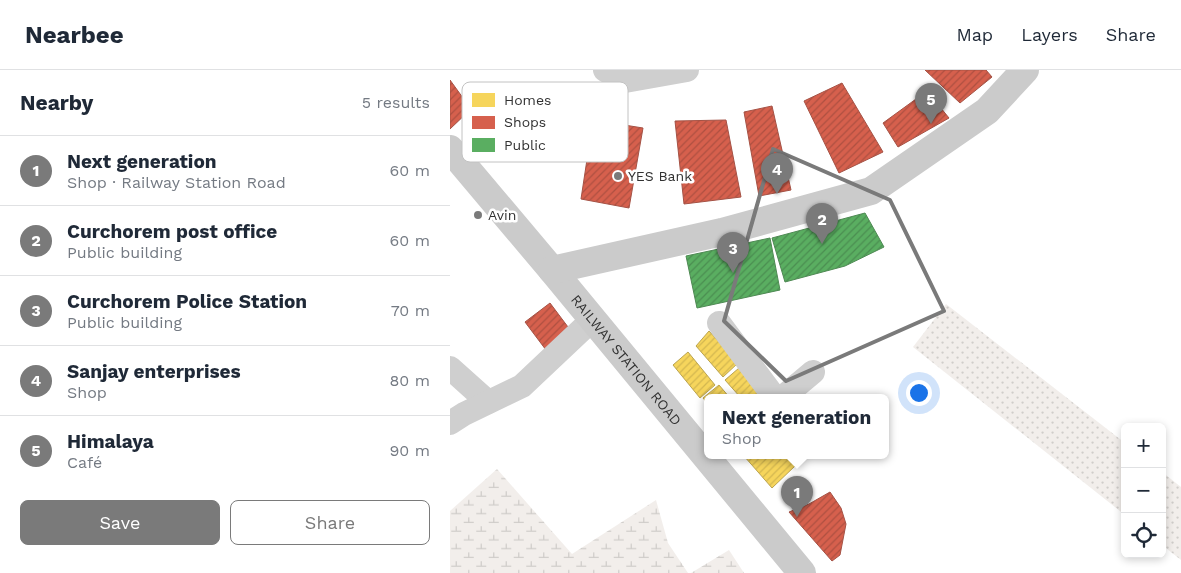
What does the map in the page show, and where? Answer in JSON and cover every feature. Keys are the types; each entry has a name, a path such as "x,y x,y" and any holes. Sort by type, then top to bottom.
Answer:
{"street":[{"path":"605,70 625,81 687,70"},
{"path":"552,270 722,232 871,191 987,111 1025,70"},
{"name":"RAILWAY STATION ROAD","path":"452,156 704,448"},
{"path":"450,423 464,414 522,386 593,319"},
{"path":"719,323 772,394"},
{"path":"450,368 488,402"},
{"path":"787,394 813,372"},
{"name":"RAILWAY STATION ROAD","path":"714,459 802,573"}],"highlighted area":[{"path":"773,149 890,200 944,311 786,381 724,321"}],"green space":[{"path":"946,304 1121,440 1121,512 913,347"},
{"path":"497,469 572,554 656,500 668,543 688,573 450,573 450,511"},
{"path":"1166,475 1181,487 1181,560 1166,548"},
{"path":"729,550 744,573 691,573"}],"building: Homes":[{"path":"709,331 738,363 723,377 696,346"},
{"path":"688,352 715,385 700,398 673,365"},
{"path":"739,368 761,394 737,394 725,380"},
{"path":"719,385 727,394 708,394"},
{"path":"747,459 791,459 796,465 772,488"}],"building: Shops":[{"path":"925,70 986,70 992,77 960,103"},
{"path":"450,80 462,97 462,118 450,129"},
{"path":"842,83 883,152 839,173 804,101"},
{"path":"927,91 949,118 898,147 883,123"},
{"path":"772,106 791,190 759,196 744,112"},
{"path":"726,120 741,197 684,204 675,121"},
{"path":"628,126 643,128 629,208 581,199 587,162 628,162"},
{"path":"550,303 571,331 546,350 525,322"},
{"path":"830,492 841,508 846,524 840,555 832,561 789,512 809,504"}],"building: Public":[{"path":"865,213 884,247 845,266 785,282 772,238"},
{"path":"770,238 780,290 697,308 686,256"}],"place":[{"name":"Himalaya","path":"931,124"},
{"name":"YES Bank","path":"618,176"},
{"name":"Sanjay enterprises","path":"777,194"},
{"name":"Avin","path":"478,215"},
{"name":"Curchorem post office","path":"822,244"},
{"name":"Curchorem Police Station","path":"733,273"},
{"name":"Next generation","path":"797,517"}]}
